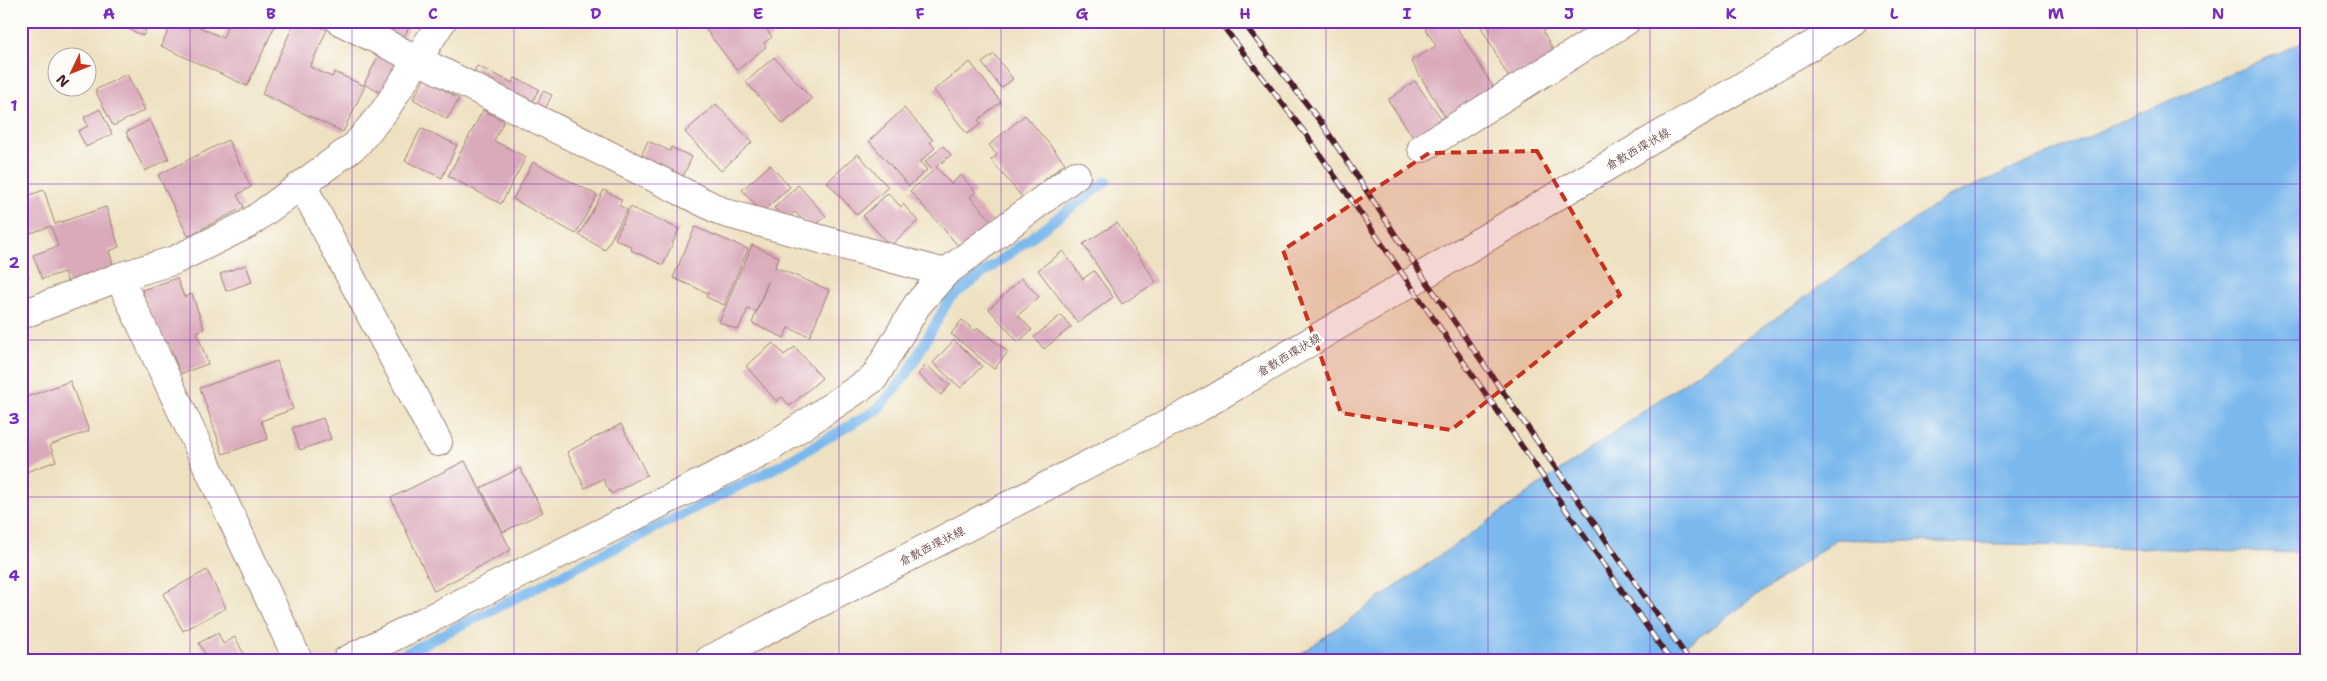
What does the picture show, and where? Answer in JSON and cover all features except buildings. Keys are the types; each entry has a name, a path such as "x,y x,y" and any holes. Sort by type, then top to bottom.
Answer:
{"street":[{"path":"340,21 417,62 725,212 945,273"},
{"path":"21,315 119,277 175,260 248,224 356,145 385,110 442,21"},
{"path":"1422,148 1626,21"},
{"path":"1797,56 1827,21"},
{"name":"倉敷西環状線","path":"709,660 1200,407 1797,56 1853,21"},
{"path":"347,660 765,451 874,378 917,305 945,273 1076,175"},
{"path":"302,186 438,442"},
{"path":"119,277 298,660"}],"path":[{"path":"21,651 26,660"}],"highlighted area":[{"path":"1537,151 1620,295 1451,430 1341,413 1283,250 1429,153"}],"water":[{"path":"2306,41 2306,553 1837,539 1666,660 1292,660 1944,199"}],"waterway":[{"path":"392,660 783,464 878,409 907,374 950,298 1107,181"}],"railway":[{"path":"1219,21 1305,133 1670,660"},
{"path":"1242,21 1323,125 1422,275 1689,660"}]}
